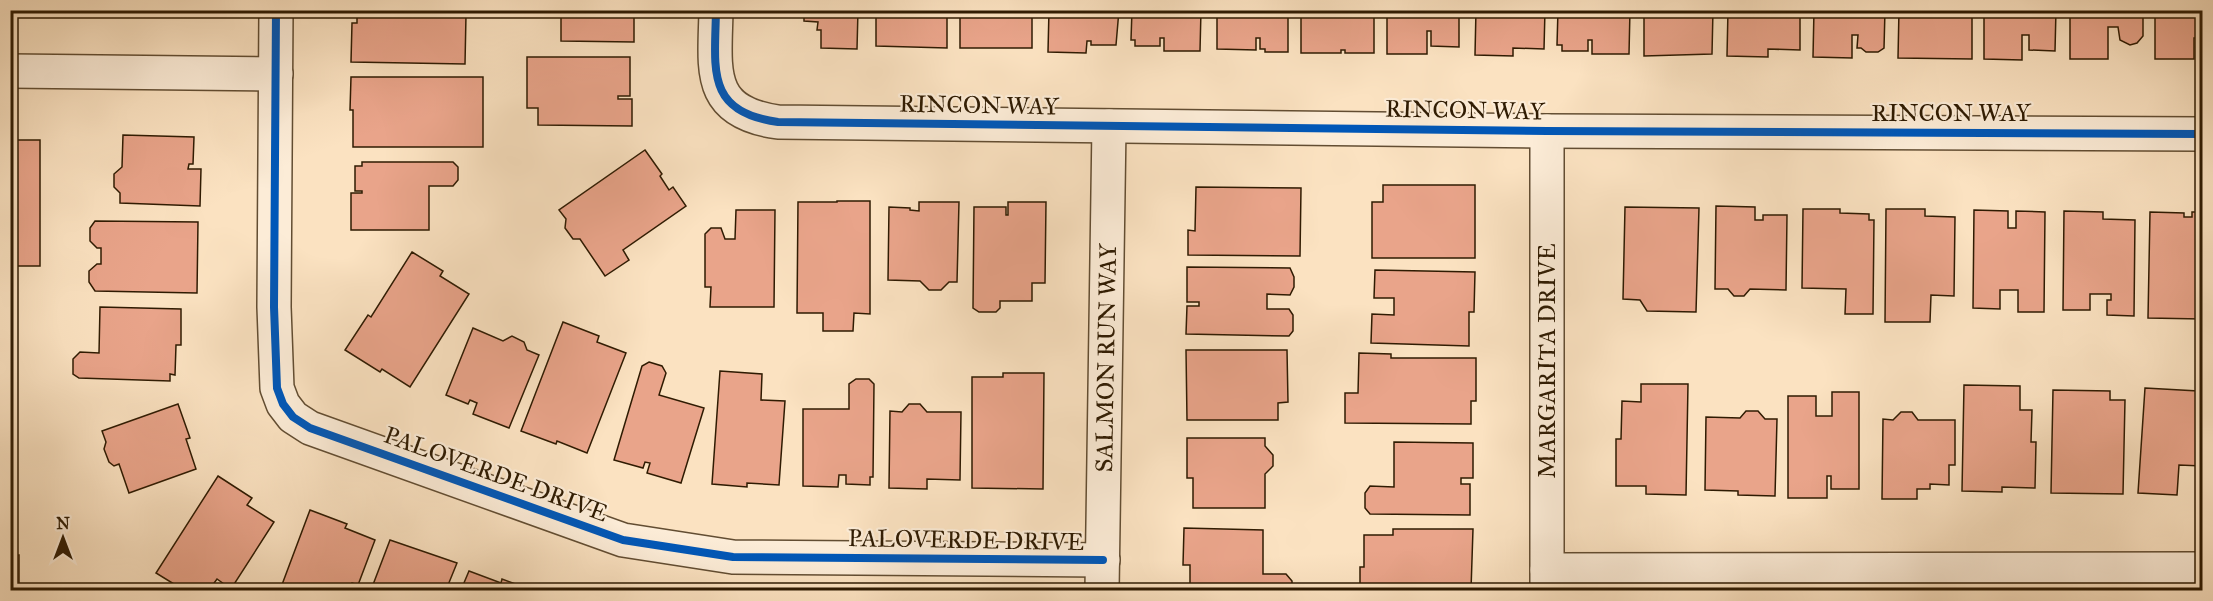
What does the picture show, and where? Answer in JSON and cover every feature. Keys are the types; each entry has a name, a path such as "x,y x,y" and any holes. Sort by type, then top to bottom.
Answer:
{"street":[{"name":"PALOVERDE DRIVE","path":"276,10 274,308 277,388 283,404 292,417 310,428 622,540 733,557 1103,575"},
{"name":"RINCON WAY","path":"716,10 715,62 717,78 723,94 731,105 744,113 760,120 778,122 1547,131 2202,134"},
{"path":"10,71 276,74"},
{"name":"SALMON RUN WAY","path":"1103,575 1109,126"},
{"name":"MARGARITA DRIVE","path":"1547,131 1547,580"},
{"path":"1547,580 2202,569"}],"building":[{"path":"357,10 436,10 437,15 466,15 465,64 351,62 352,23 357,23"},
{"path":"561,10 629,10 629,16 634,16 634,42 561,41"},
{"path":"791,10 858,10 857,49 821,48 821,30 817,30 818,22 804,21 804,13 791,13"},
{"path":"876,10 947,10 947,48 876,46"},
{"path":"960,10 1032,10 1032,48 960,48"},
{"path":"1049,10 1119,10 1116,45 1091,45 1091,41 1087,41 1086,53 1048,52"},
{"path":"1132,10 1201,10 1200,51 1164,51 1164,38 1160,38 1160,46 1135,46 1135,40 1131,40"},
{"path":"1217,10 1288,10 1288,52 1265,52 1265,49 1260,49 1260,38 1256,38 1256,50 1217,49"},
{"path":"1301,10 1374,10 1374,53 1345,53 1345,50 1341,50 1341,53 1301,53"},
{"path":"1387,10 1459,10 1459,47 1431,46 1431,31 1427,31 1427,54 1387,54"},
{"path":"1476,10 1545,10 1544,49 1513,48 1513,56 1475,55"},
{"path":"1558,10 1630,10 1629,54 1592,54 1592,40 1588,40 1588,51 1562,51 1562,45 1557,45"},
{"path":"1644,10 1713,10 1712,54 1644,56"},
{"path":"1728,10 1800,10 1800,50 1768,49 1768,57 1727,56"},
{"path":"1814,10 1885,10 1884,48 1878,52 1866,52 1857,48 1858,35 1852,35 1852,58 1813,57"},
{"path":"1899,10 1972,10 1972,59 1898,58"},
{"path":"1984,10 2056,10 2055,51 2029,50 2029,35 2022,35 2022,60 1984,59"},
{"path":"2070,10 2143,10 2143,36 2137,43 2130,45 2120,40 2118,27 2108,27 2108,59 2070,59"},
{"path":"2155,10 2202,10 2202,53 2198,53 2198,38 2194,38 2194,59 2155,59"},
{"path":"527,57 630,57 630,96 618,96 618,99 632,99 632,126 538,125 538,108 527,108"},
{"path":"351,77 483,77 483,147 353,147 353,110 350,110"},
{"path":"123,135 194,137 193,164 189,164 188,169 201,169 200,206 120,203 120,193 114,187 114,174 122,167"},
{"path":"10,140 40,140 40,266 10,266"},
{"path":"645,150 662,174 660,176 669,190 673,187 686,206 623,250 629,260 605,276 580,239 573,239 565,228 566,219 559,210"},
{"path":"362,162 453,162 458,167 458,180 453,186 429,186 429,230 351,230 351,193 362,193 362,191 355,191 355,166 362,166"},
{"path":"1383,185 1475,185 1475,258 1372,258 1372,202 1383,202"},
{"path":"1196,187 1301,188 1300,256 1188,255 1188,230 1195,231"},
{"path":"870,201 870,314 854,313 853,331 823,331 823,313 797,313 798,202"},
{"path":"919,202 959,202 957,282 949,282 941,290 929,290 920,281 888,280 889,207 919,211"},
{"path":"1008,202 1046,202 1045,283 1032,283 1032,301 1000,301 1000,308 996,312 979,312 973,308 974,207 1006,207 1006,215 1008,215"},
{"path":"1716,206 1755,207 1755,220 1763,220 1763,215 1787,215 1786,290 1750,289 1744,296 1734,296 1728,289 1715,289"},
{"path":"1625,207 1699,208 1696,312 1647,311 1640,300 1623,299"},
{"path":"1803,209 1840,209 1840,213 1869,214 1869,220 1874,220 1873,314 1845,314 1846,289 1802,288"},
{"path":"1886,209 1925,209 1925,216 1955,217 1954,296 1931,295 1930,322 1885,322"},
{"path":"736,210 775,210 774,307 710,307 711,287 705,287 705,234 711,228 721,228 725,239 735,239"},
{"path":"1974,210 2008,211 2008,228 2016,228 2016,211 2045,212 2044,312 2018,312 2018,290 2000,290 2000,309 1973,308"},
{"path":"2064,211 2103,212 2103,219 2135,220 2134,316 2107,315 2107,300 2111,300 2111,294 2090,294 2090,310 2063,310"},
{"path":"2150,212 2184,213 2184,217 2192,217 2192,212 2202,212 2202,319 2148,318"},
{"path":"95,221 198,222 197,293 95,291 89,282 89,271 97,264 101,264 101,248 97,248 90,241 90,228"},
{"path":"412,252 443,271 440,276 469,294 410,387 382,369 380,372 345,350 368,315 371,317"},
{"path":"1187,267 1290,268 1294,277 1294,287 1290,295 1267,294 1267,309 1289,309 1293,315 1293,331 1289,336 1186,334 1187,306 1199,306 1199,302 1187,302"},
{"path":"1375,270 1475,272 1474,312 1469,312 1469,346 1371,343 1372,314 1394,315 1394,298 1374,298"},
{"path":"100,307 181,309 181,345 176,345 175,375 170,374 170,381 79,378 73,374 73,359 80,352 99,353"},
{"path":"563,322 599,336 597,342 626,353 587,453 557,441 556,444 521,431"},
{"path":"473,328 503,341 512,336 524,342 527,350 539,355 509,428 473,414 477,403 470,400 468,404 446,395"},
{"path":"1186,350 1287,350 1288,402 1278,403 1278,420 1187,420"},
{"path":"1359,353 1391,354 1391,358 1476,358 1476,401 1471,401 1471,424 1345,423 1345,393 1358,393"},
{"path":"649,362 662,366 666,373 659,395 704,408 681,483 647,473 650,463 645,462 643,468 614,460 642,366"},
{"path":"720,371 762,374 761,400 785,401 779,485 747,483 747,487 712,484"},
{"path":"1003,373 1044,373 1043,489 972,488 972,377 1003,377"},
{"path":"856,379 869,379 874,384 873,477 870,477 870,485 846,484 846,475 839,475 838,487 803,486 803,409 849,409 849,384"},
{"path":"1641,384 1688,384 1686,495 1646,494 1646,486 1616,486 1616,439 1621,439 1622,401 1641,402"},
{"path":"1964,385 2020,386 2020,410 2032,410 2031,442 2036,442 2035,488 2002,487 2002,492 1962,491"},
{"path":"2145,388 2198,391 2198,396 2202,396 2202,466 2179,465 2177,495 2138,493"},
{"path":"2053,390 2110,391 2110,400 2125,400 2123,494 2051,493"},
{"path":"1832,392 1859,392 1859,489 1831,489 1831,476 1827,476 1827,498 1788,498 1788,396 1816,396 1816,416 1832,416"},
{"path":"178,404 190,438 186,439 196,469 129,493 119,464 114,466 109,462 104,449 106,442 102,431"},
{"path":"909,404 920,404 927,412 961,412 960,480 927,479 927,489 889,488 890,411 902,412"},
{"path":"1746,411 1758,411 1765,419 1777,419 1775,496 1738,495 1738,491 1705,490 1706,417 1740,418"},
{"path":"1901,412 1912,412 1918,420 1955,420 1955,465 1949,465 1949,485 1930,484 1930,489 1917,489 1917,499 1882,499 1883,419 1893,420"},
{"path":"1187,438 1265,438 1265,446 1273,455 1273,466 1265,474 1265,508 1193,508 1193,478 1187,478"},
{"path":"1394,442 1473,443 1473,478 1461,478 1461,484 1470,484 1470,515 1370,514 1365,508 1365,493 1370,486 1394,487"},
{"path":"218,476 252,498 247,505 274,522 231,589 217,579 209,590 170,590 174,584 156,573"},
{"path":"310,510 347,524 345,528 375,540 358,585 352,583 349,590 280,590"},
{"path":"1184,528 1263,530 1263,574 1286,574 1292,581 1292,590 1190,590 1190,565 1183,565"},
{"path":"1393,529 1473,529 1471,590 1365,590 1365,585 1360,585 1360,567 1364,567 1364,535 1393,535"},
{"path":"390,540 457,563 446,590 371,590"},
{"path":"10,555 19,555 19,590 10,590"},
{"path":"469,571 501,583 502,579 532,590 461,590"}],"cycle path":[{"path":"276,10 274,307 277,388 283,404 293,417 310,428 623,540 733,557 1103,560"},
{"path":"716,10 716,69 719,84 726,98 737,109 754,117 778,122 1547,131 2202,134"}]}
